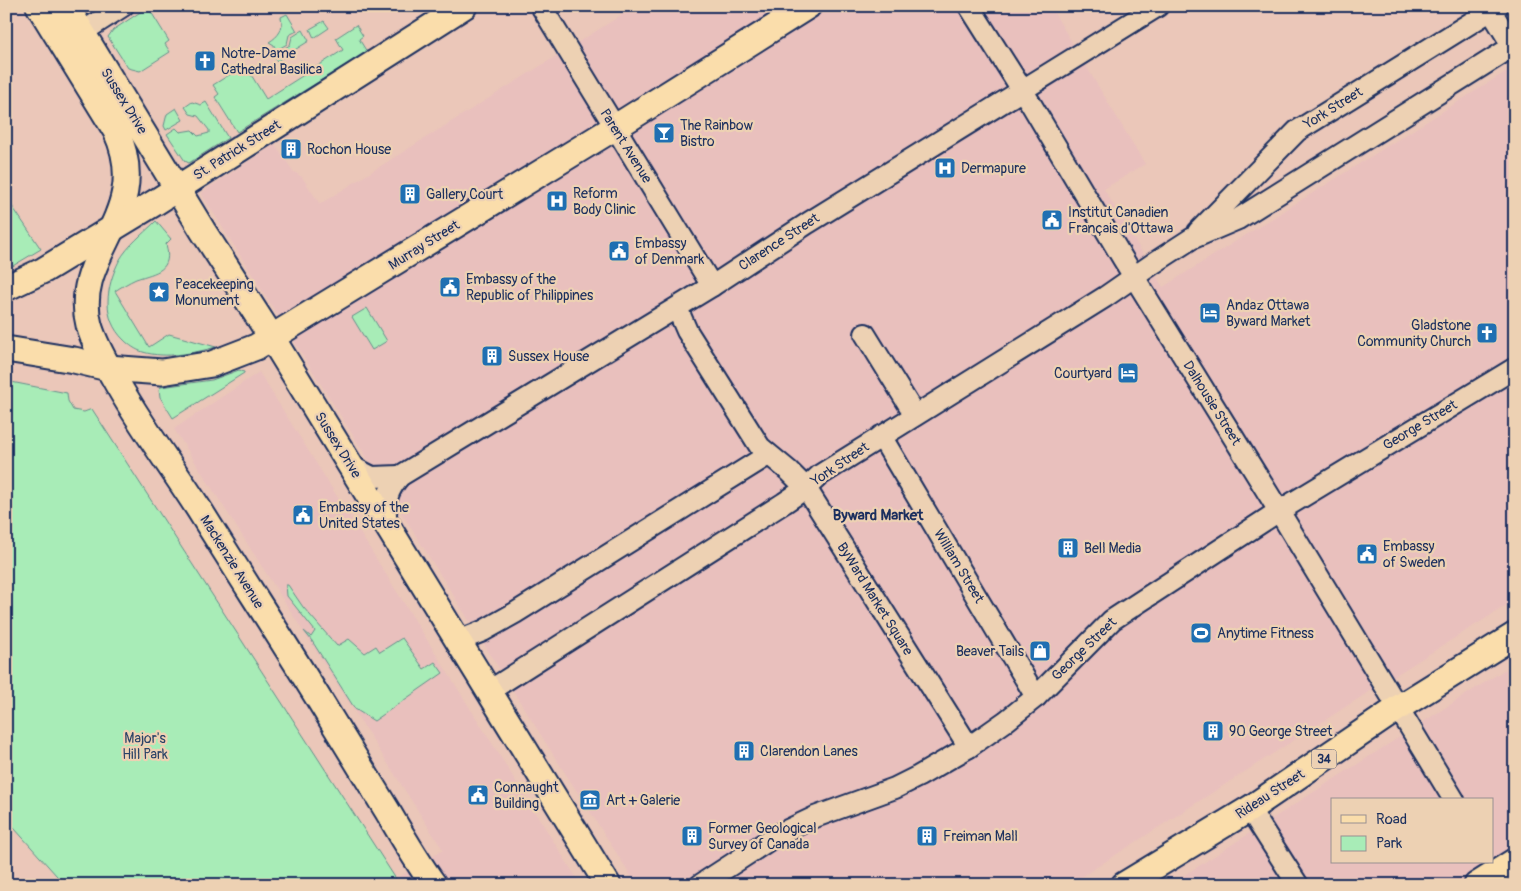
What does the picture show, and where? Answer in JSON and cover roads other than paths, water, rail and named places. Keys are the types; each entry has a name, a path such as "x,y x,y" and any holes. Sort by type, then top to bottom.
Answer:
{"main road":[{"name":"Sussex Drive","path":"39,6 116,131 123,147 127,180 123,202 114,228"},
{"name":"Sussex Drive","path":"66,6 608,885"},
{"name":"St. Patrick Street","path":"6,288 44,270 114,228 464,6"},
{"name":"Murray Street","path":"6,349 74,360 108,368 149,372 194,368 229,358 272,338 614,128 808,6"},
{"name":"Mackenzie Avenue","path":"114,228 92,274 87,290 86,306 93,336 108,368 124,397 190,494 434,885"},
{"name":"Rideau Street","path":"1124,885 1251,808 1398,708 1515,635"},
{"path":"1477,885 1502,865"}],"street":[{"path":"82,32 123,6"},
{"name":"Parent Avenue","path":"540,6 712,286"},
{"name":"Dalhousie Street","path":"970,6 1453,798"},
{"name":"Clarence Street","path":"386,523 387,498 392,486 400,476 677,308 799,228 1156,8"},
{"path":"1493,8 1514,47"},
{"name":"York Street","path":"1192,239 1297,131 1493,8"},
{"name":"York Street","path":"489,691 806,488 820,475 1105,297 1192,239 1238,219 1514,47"},
{"name":"ByWard Market Square","path":"677,308 687,331 760,448 789,471 806,488 969,747"},
{"path":"864,334 915,415"},
{"name":"George Street","path":"700,885 776,835 895,788 920,776 969,747 1036,697 1112,620 1279,511 1515,368"},
{"name":"William Street","path":"881,436 1036,697"},
{"path":"458,641 483,631 515,613 768,455"},
{"name":"Clarence Street","path":"351,466 372,478 400,476"},
{"path":"1256,819 1298,885"}],"place":[{"name":"Notre-Dame Cathedral Basilica","path":"205,61"},
{"name":"The Rainbow Bistro","path":"664,133"},
{"name":"Rochon House","path":"291,149"},
{"name":"Dermapure","path":"945,168"},
{"name":"Gallery Court","path":"410,194"},
{"name":"Reform Body Clinic","path":"557,201"},
{"name":"Institut Canadien Français d'Ottawa","path":"1052,220"},
{"name":"Embassy of Denmark","path":"619,251"},
{"name":"Embassy of the Republic of Philippines","path":"450,287"},
{"name":"Peacekeeping Monument","path":"159,292"},
{"name":"Andaz Ottawa Byward Market","path":"1210,313"},
{"name":"Gladstone Community Church","path":"1487,333"},
{"name":"Sussex House","path":"492,356"},
{"name":"Courtyard","path":"1128,373"},
{"name":"Embassy of the United States","path":"303,515"},
{"name":"Bell Media","path":"1068,548"},
{"name":"Embassy of Sweden","path":"1367,554"},
{"name":"Anytime Fitness","path":"1201,633"},
{"name":"Beaver Tails","path":"1040,651"},
{"name":"90 George Street","path":"1213,731"},
{"name":"Clarendon Lanes","path":"744,751"},
{"name":"Connaught Building","path":"478,795"},
{"name":"Art + Galerie","path":"590,800"},
{"name":"Former Geological Survey of Canada","path":"692,836"},
{"name":"Freiman Mall","path":"927,836"}],"district":[{"name":"Byward Market","path":"878,515"}],"park label":[{"name":"Major's Hill Park","path":"145,746"}]}
